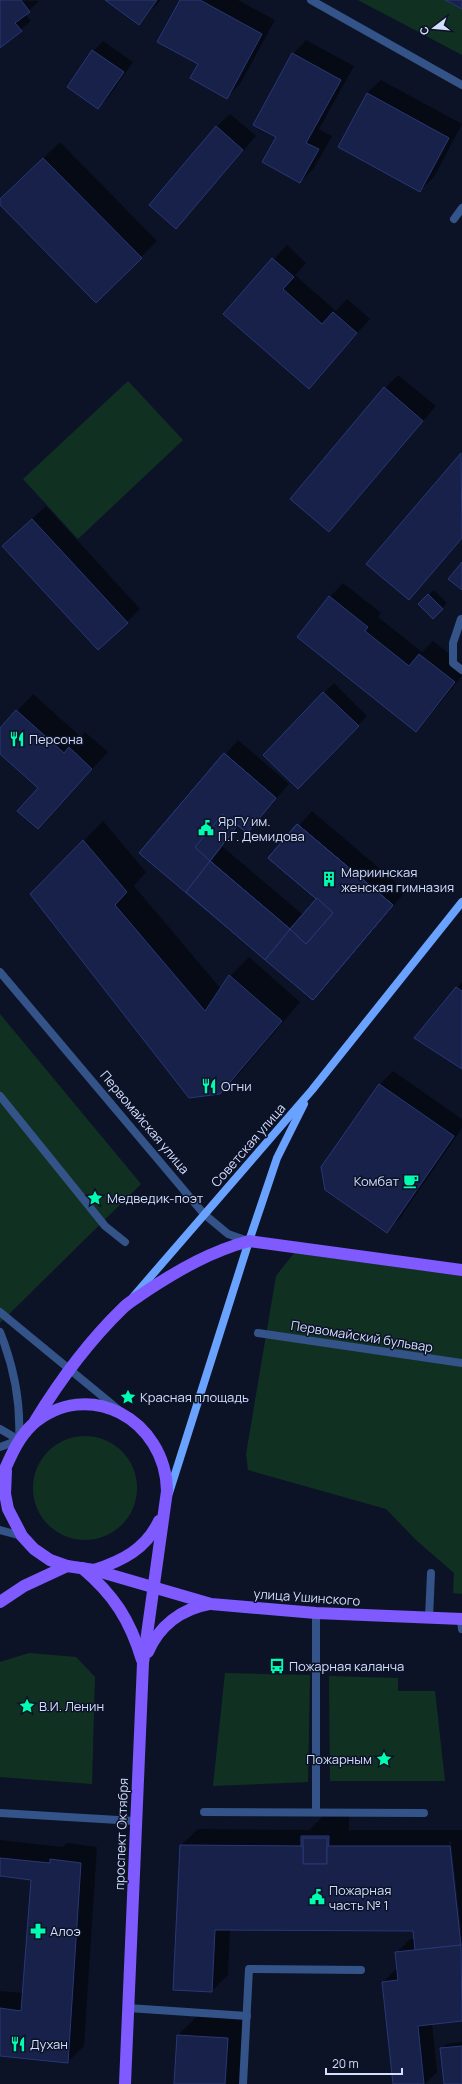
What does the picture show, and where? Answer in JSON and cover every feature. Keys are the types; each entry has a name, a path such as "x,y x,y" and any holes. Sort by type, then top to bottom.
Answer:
{"main road":[{"name":"Первомайская улица","path":"249,1241 462,1270"},
{"path":"0,1480 19,1440 32,1425 69,1370 124,1306 168,1277 211,1253 249,1241"},
{"path":"8,1464 5,1494 8,1509 22,1536 34,1550 50,1560 67,1566 94,1570 153,1587 167,1480 159,1450 145,1431 127,1416 104,1407 78,1405 54,1412 32,1425"},
{"path":"94,1570 129,1556 144,1544 155,1530 164,1507"},
{"path":"0,1602 24,1586 67,1566"},
{"path":"81,1568 101,1584 116,1602 136,1640 143,1662"},
{"name":"улица Ушинского","path":"153,1587 211,1604 316,1613 462,1620"},
{"name":"проспект Октября","path":"124,2084 143,1662 153,1587"},
{"path":"143,1662 152,1643 162,1629 178,1615 194,1607 211,1604"}],"street":[{"path":"310,0 462,85"},
{"path":"454,219 462,208"},
{"path":"461,619 452,643 453,662 462,670"},
{"name":"Советская улица","path":"124,1306 312,1090 462,902"},
{"name":"Первомайская улица","path":"0,972 204,1214 228,1234 249,1241"},
{"name":"Советская улица","path":"249,1241 277,1158 294,1122 312,1090"},
{"path":"0,1096 105,1226 125,1242"},
{"path":"164,1507 249,1241"},
{"path":"0,1312 127,1416"},
{"path":"0,1332 9,1355 19,1398 19,1440"},
{"name":"Первомайский бульвар","path":"258,1333 462,1364"},
{"path":"0,1429 19,1440"},
{"path":"0,1447 19,1440"},
{"path":"0,1530 22,1536"},
{"path":"429,1618 431,1573"},
{"path":"316,1613 316,1812"},
{"path":"204,1812 424,1813"},
{"path":"0,1813 136,1821"},
{"path":"243,2084 250,1969 361,1970"},
{"path":"128,2008 247,2016"}],"green space":[{"path":"358,0 462,0 462,55"},
{"path":"128,381 183,440 78,539 23,479"},
{"path":"0,1014 141,1184 0,1323"},
{"path":"294,1253 462,1276 462,1594 453,1593 454,1573 416,1540 386,1509 248,1470 246,1454 276,1276"},
{"path":"85,1436 105,1440 122,1451 133,1468 137,1488 133,1508 122,1525 105,1536 85,1540 65,1536 48,1525 37,1508 33,1488 37,1468 48,1451 65,1440"},
{"path":"29,1653 76,1657 95,1677 92,1784 0,1777 0,1662"},
{"path":"225,1673 310,1675 308,1782 213,1786"},
{"path":"329,1676 398,1678 398,1691 435,1691 445,1781 330,1781"}],"building":[{"path":"0,0 21,0 30,12 15,23 22,31 0,48"},
{"path":"105,0 157,0 139,25"},
{"path":"180,0 200,0 262,34 227,99 190,78 198,64 157,42"},
{"path":"445,0 462,0 462,9 451,3"},
{"path":"92,50 124,72 98,109 67,87"},
{"path":"292,53 341,80 306,143 319,149 300,183 262,162 276,137 253,125"},
{"path":"367,93 449,138 420,192 338,147"},
{"path":"216,126 243,150 176,229 149,205"},
{"path":"43,158 142,258 96,303 0,205 0,199"},
{"path":"272,258 294,277 283,289 322,324 333,312 357,333 309,389 223,314"},
{"path":"384,387 423,421 329,532 290,499"},
{"path":"461,453 462,538 409,600 366,564"},
{"path":"32,519 128,623 98,650 2,546"},
{"path":"462,562 462,590 448,579"},
{"path":"428,594 443,609 433,619 418,604"},
{"path":"329,596 368,627 365,631 409,666 419,654 455,682 416,732 297,637"},
{"path":"323,692 359,726 298,789 263,755"},
{"path":"16,710 64,753 69,747 92,769 38,829 17,811 38,788 0,754 0,728"},
{"path":"224,753 276,798 247,833 223,814 195,847 210,861 186,892 139,853"},
{"name":"Мариинская женская гимназия","path":"224,753 276,798 247,833 238,825 210,861 290,929 317,898 268,858 297,824 393,905 313,1000 139,853"},
{"path":"223,814 238,825 210,861 195,847"},
{"path":"297,824 393,905 313,1000 186,892 210,861 306,944 333,913 268,858"},
{"path":"297,824 393,905 313,1000 265,960 290,929 306,944 333,913 268,858"},
{"path":"83,840 127,892 115,905 205,1011 229,975 282,1021 220,1094 189,1098 30,894"},
{"path":"210,861 290,929 265,960 186,892"},
{"path":"317,898 333,913 306,944 290,929"},
{"path":"456,987 462,991 462,1069 414,1038"},
{"path":"379,1084 454,1136 387,1233 325,1190 321,1167"},
{"path":"301,1836 329,1836 328,1866 301,1865"},
{"path":"303,1838 327,1838 327,1864 303,1864"},
{"name":"Пожарная часть № 1","path":"180,1845 303,1846 303,1864 327,1864 327,1846 450,1846 461,1945 415,1950 413,1931 215,1930 212,1992 173,1990"},
{"path":"0,1858 50,1863 50,1859 81,1863 68,2063 0,2056 0,2008 21,2011 31,1880 0,1876"},
{"path":"461,1945 462,2021 418,2026 424,2084 393,2084 382,1982 398,1980 395,1952"},
{"path":"177,2035 228,2038 225,2084 174,2084"},
{"path":"462,2046 462,2084 444,2084 440,2048"}],"place":[{"name":"Персона","path":"17,739"},
{"name":"ЯрГУ им. П.Г. Демидова","path":"206,828"},
{"name":"Мариинская женская гимназия","path":"329,879"},
{"name":"Огни","path":"209,1086"},
{"name":"Комбат","path":"411,1181"},
{"name":"Медведик-поэт","path":"95,1198"},
{"name":"Красная площадь","path":"128,1397"},
{"name":"Пожарная каланча","path":"277,1666"},
{"name":"В.И. Ленин","path":"27,1706"},
{"name":"Пожарным","path":"384,1759"},
{"name":"Пожарная часть № 1","path":"317,1897"},
{"name":"Алоэ","path":"38,1931"},
{"name":"Духан","path":"18,2044"}]}
